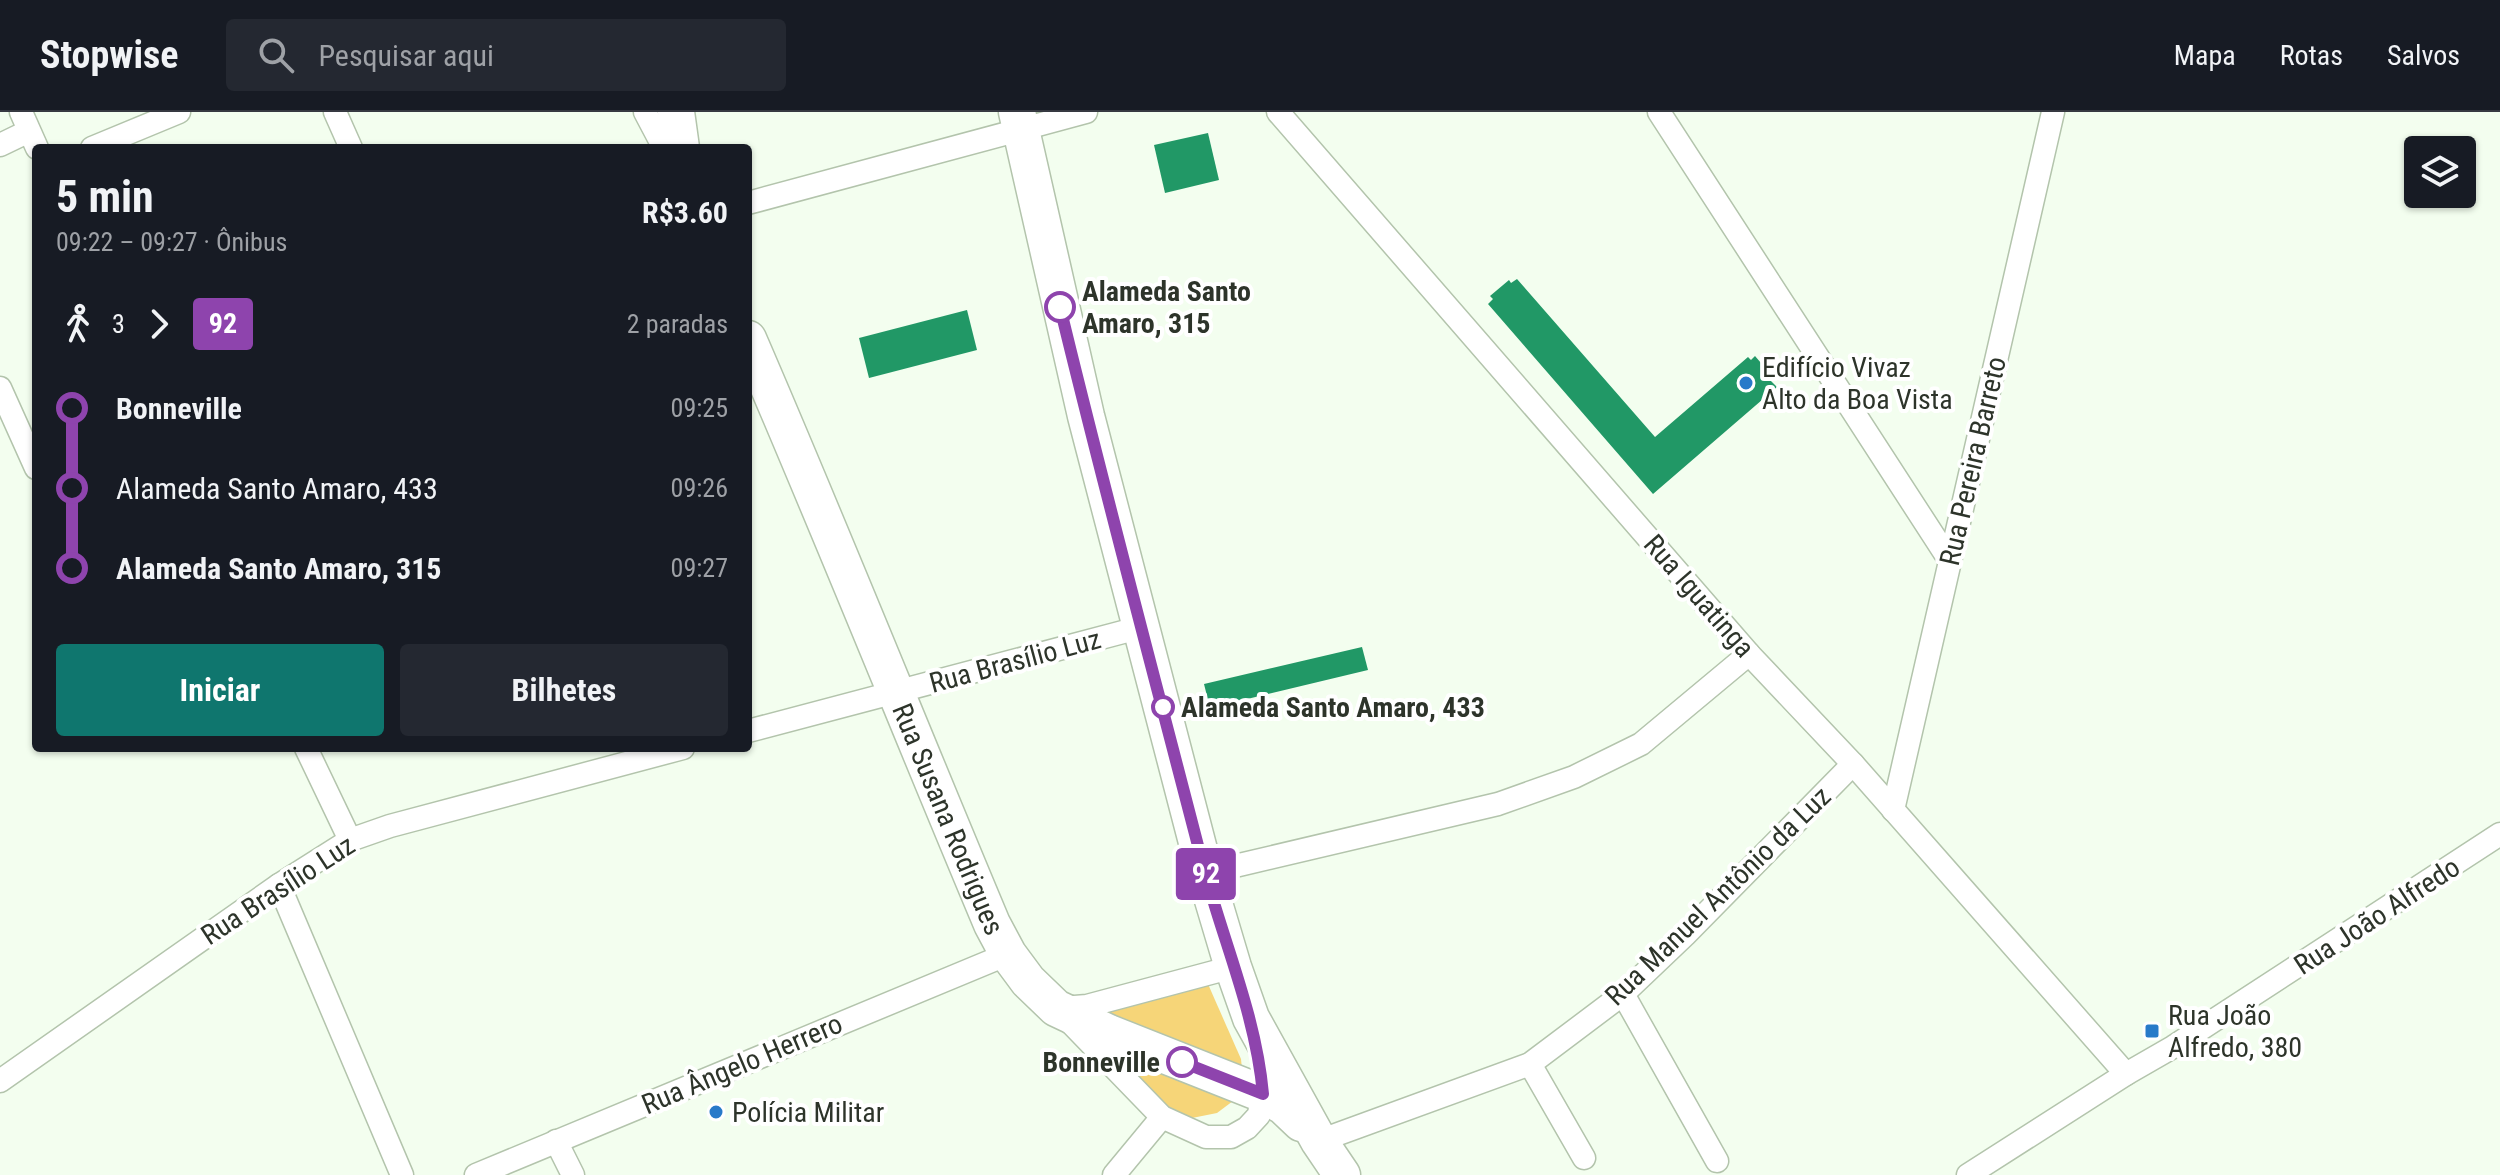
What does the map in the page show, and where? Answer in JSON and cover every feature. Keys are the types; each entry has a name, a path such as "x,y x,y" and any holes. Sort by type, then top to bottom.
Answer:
{"main road":[{"path":"676,112 680,144"},
{"path":"1018,120 1083,402 1205,873 1233,967 1251,1018 1319,1141 1342,1175"},
{"name":"Rua Susana Rodrigues","path":"752,348 992,924 1008,954 1028,981 1056,1008 1109,1033 1263,1094 1283,1106 1319,1141"}],"street":[{"path":"102,144 179,112"},
{"path":"335,112 349,144"},
{"path":"645,112 662,144"},
{"path":"752,202 1018,120 1086,112"},
{"name":"Rua Iguatinga","path":"1278,112 1749,654 1853,764 2126,1074"},
{"path":"1659,112 1950,561"},
{"name":"Rua Pereira Barreto","path":"1893,810 2053,112"},
{"path":"0,145 28,131"},
{"path":"0,388 32,459"},
{"name":"Rua Brasílio Luz","path":"752,730 1142,627"},
{"path":"1205,873 1498,804 1574,777 1641,744 1749,654"},
{"path":"308,752 350,840"},
{"name":"Rua Brasílio Luz","path":"0,1081 279,885 350,840 626,755 650,752"},
{"name":"Rua Manuel Antônio da Luz","path":"1319,1141 1530,1064 1623,994 1853,764"},
{"name":"Rua João Alfredo","path":"1968,1175 2497,843"},
{"path":"279,885 402,1175"},
{"name":"Rua Ângelo Herrero","path":"476,1175 1008,954"},
{"path":"1056,1008 1087,1006 1233,967"},
{"path":"1623,994 1717,1161"},
{"path":"1056,1008 1162,1117 1206,1137 1231,1137 1247,1128 1259,1115 1263,1094 1261,1065 1251,1018"},
{"path":"1530,1064 1584,1158"},
{"path":"1114,1175 1162,1117"},
{"path":"556,1141 573,1175"}],"shaded area":[{"path":"1204,975 1241,1059 1243,1080 1237,1098 1217,1113 1192,1118 1161,1111 1071,1016"}],"building":[{"path":"1208,133 1219,180 1165,193 1154,145"},
{"name":"Edifício Vivaz Alto da Boa Vista","path":"1517,279 1655,437 1748,357 1751,360 1755,356 1773,377 1770,380 1777,387 1653,494 1488,304 1493,299 1490,296 1509,280 1511,283"},
{"path":"967,310 977,350 869,378 859,338"},
{"path":"1362,647 1368,670 1210,708 1204,684"}],"bus line":[{"name":"92","path":"1060,307 1205,873 1251,1018 1261,1065 1263,1094 1182,1062"}],"place":[{"name":"Alameda Santo Amaro, 315","path":"1060,307"},
{"name":"Edifício Vivaz Alto da Boa Vista","path":"1746,383"},
{"name":"Alameda Santo Amaro, 433","path":"1163,707"},
{"name":"Rua João Alfredo, 380","path":"2152,1031"},
{"name":"Bonneville","path":"1182,1062"},
{"name":"Polícia Militar","path":"716,1112"}]}
